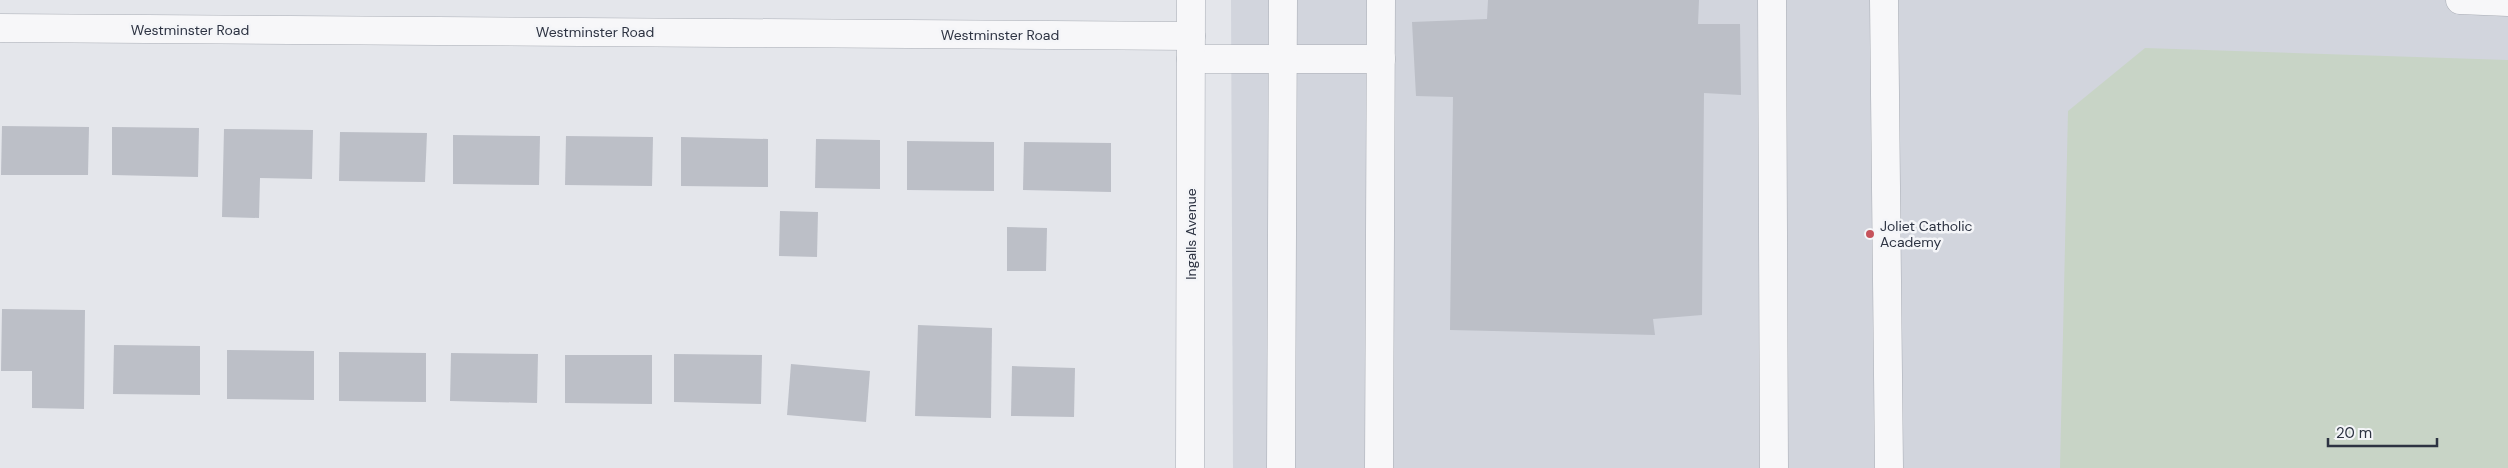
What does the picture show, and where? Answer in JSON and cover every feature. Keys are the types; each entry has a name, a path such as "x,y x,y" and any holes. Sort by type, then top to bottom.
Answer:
{"street":[{"name":"Ingalls Avenue","path":"1190,468 1191,0"},
{"path":"1281,468 1283,0"},
{"path":"1378,468 1381,0"},
{"path":"1772,0 1774,468"},
{"path":"1884,0 1889,468"},
{"path":"2460,0 2508,2"},
{"name":"Westminster Road","path":"0,28 1191,47 1283,60 1381,59"}],"shaded area":[{"name":"Joliet Catholic Academy","path":"1231,0 2508,0 2508,468 1233,468"}],"green space":[{"path":"2145,48 2508,60 2508,468 2060,468 2068,111"}],"building":[{"path":"1488,0 1699,0 1698,24 1740,24 1741,95 1704,93 1702,315 1653,319 1655,335 1450,330 1453,97 1416,96 1412,22 1487,19"},
{"path":"2,126 89,127 88,175 1,175"},
{"path":"112,127 199,128 198,177 112,175"},
{"path":"224,129 313,130 312,179 260,178 259,218 222,217"},
{"path":"340,132 427,133 425,182 339,181"},
{"path":"453,135 540,136 539,185 453,184"},
{"path":"566,136 653,137 652,186 565,185"},
{"path":"681,137 768,139 768,187 681,186"},
{"path":"816,139 880,140 880,189 815,188"},
{"path":"907,141 994,142 994,191 907,190"},
{"path":"1024,142 1111,143 1111,192 1023,190"},
{"path":"780,211 818,212 817,257 779,256"},
{"path":"1007,227 1047,228 1046,271 1007,271"},
{"path":"2,309 85,310 84,409 32,408 32,371 1,371"},
{"path":"918,325 992,328 991,418 915,416"},
{"path":"114,345 200,346 200,395 113,394"},
{"path":"227,350 314,351 314,400 227,399"},
{"path":"339,352 426,353 426,402 339,401"},
{"path":"451,353 538,354 537,403 450,401"},
{"path":"674,354 762,355 761,404 674,402"},
{"path":"565,355 652,355 652,404 565,403"},
{"path":"791,364 870,371 866,422 787,415"},
{"path":"1012,366 1075,368 1074,417 1011,416"}],"place":[{"name":"Joliet Catholic Academy","path":"1870,234"}]}
